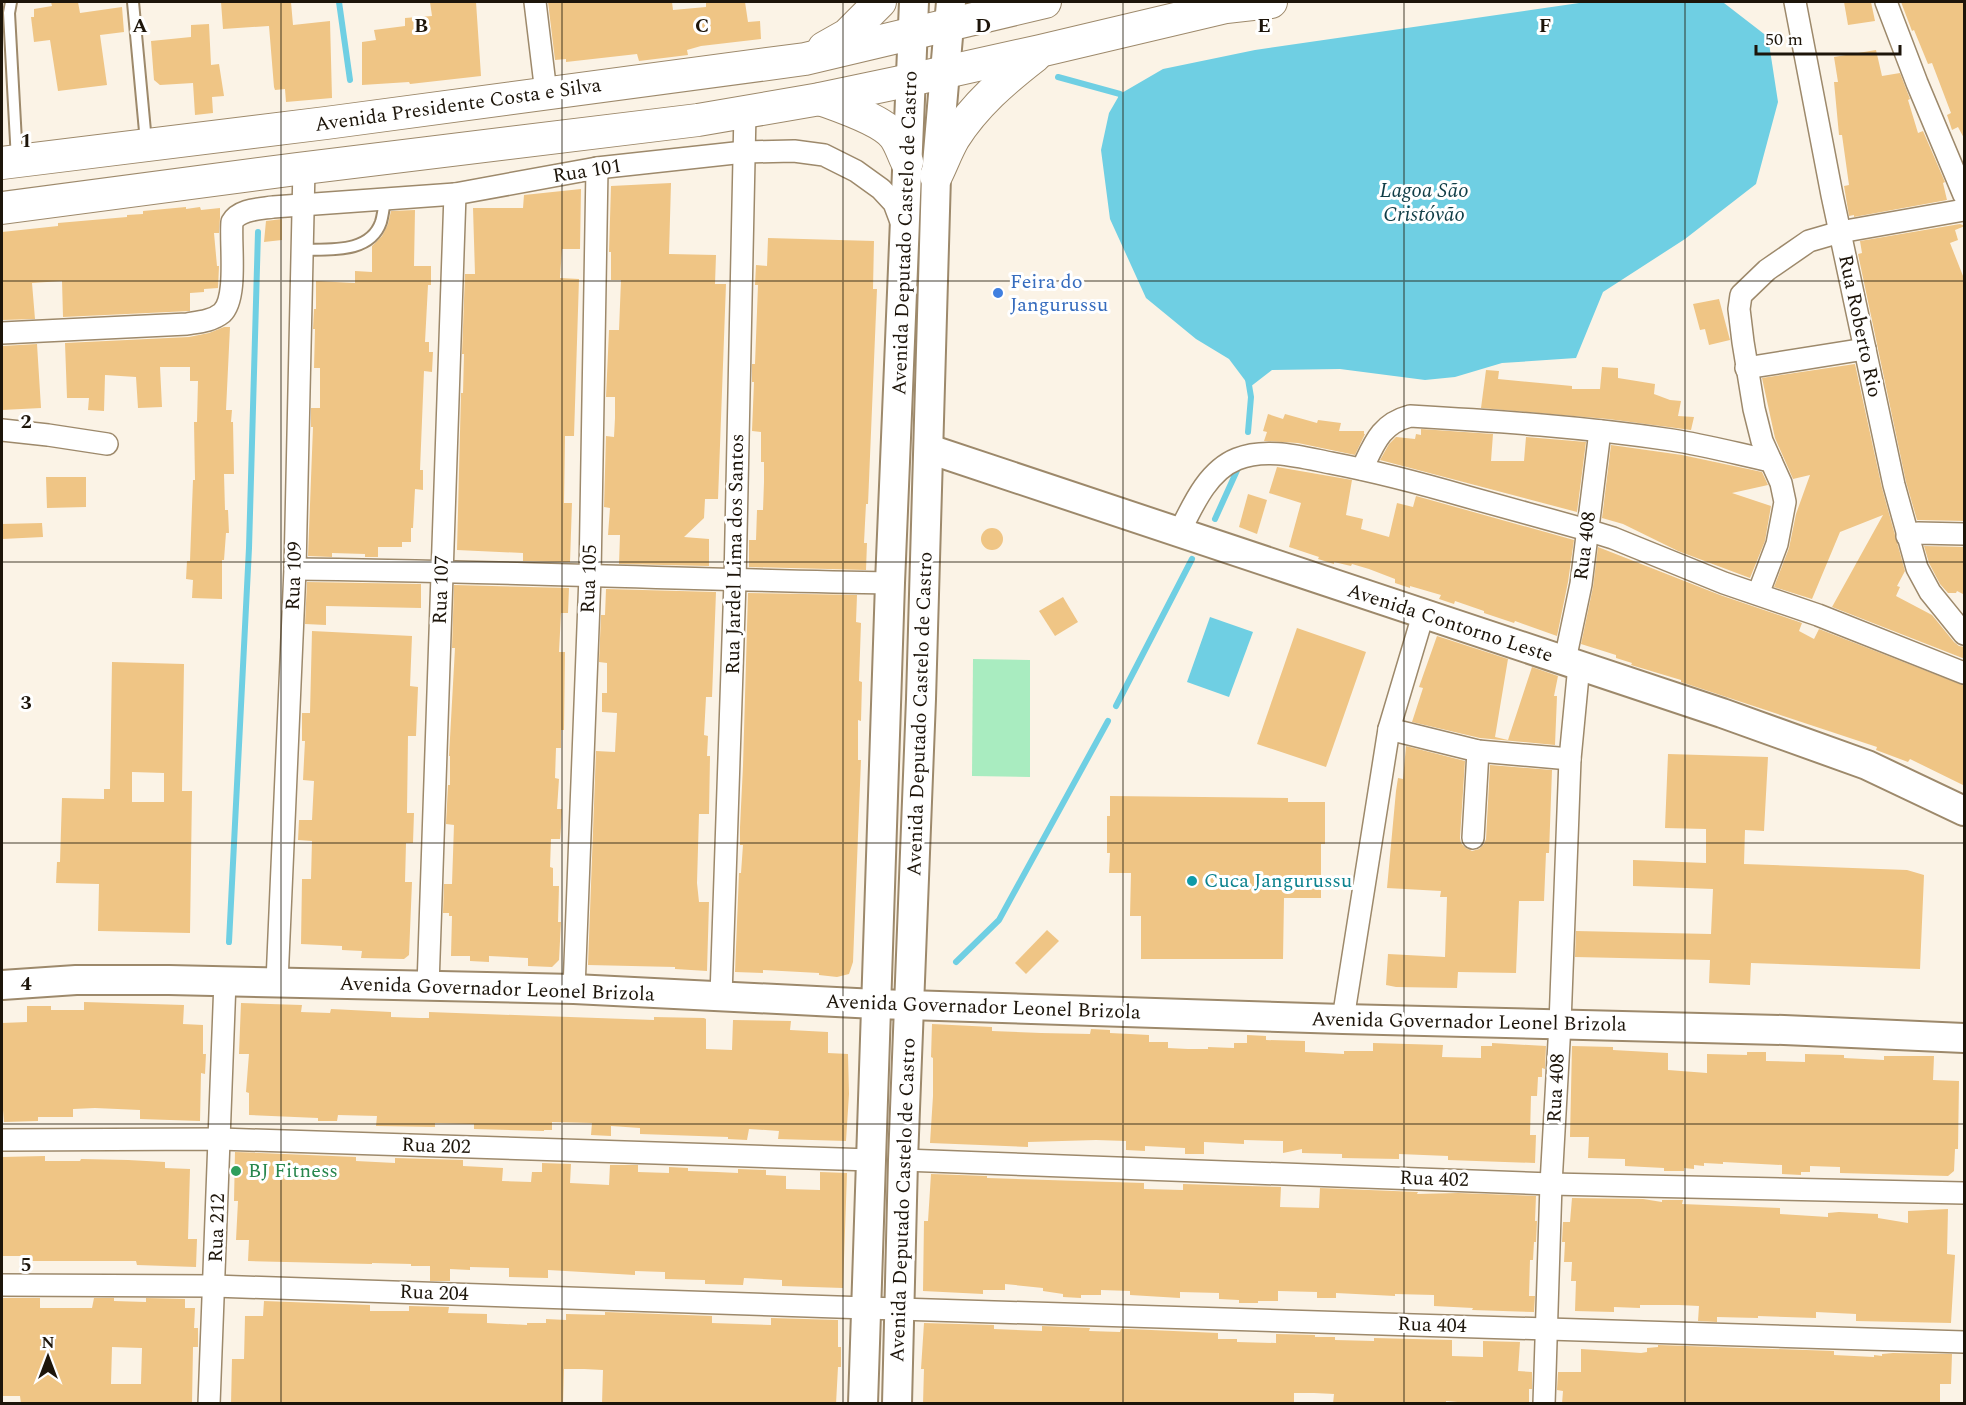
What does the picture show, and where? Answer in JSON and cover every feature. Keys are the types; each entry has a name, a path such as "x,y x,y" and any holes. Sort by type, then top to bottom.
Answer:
{"main road":[{"path":"805,59 847,35 880,2"},
{"name":"Avenida Presidente Costa e Silva","path":"9,162 326,123 805,59 912,33 950,13 1032,2"},
{"path":"2,208 304,168 698,120 820,99 1040,51 1226,7 1271,2"},
{"path":"936,176 954,139 976,108 995,88 1040,51"},
{"path":"585,87 586,134"},
{"path":"820,99 856,112 882,126 894,135 907,162"},
{"path":"161,143 186,184"}],"street":[{"path":"535,2 546,93"},
{"name":"Avenida Deputado Castelo de Castro","path":"863,1404 890,584 914,2"},
{"name":"Rua Roberto Rio","path":"1795,2 1840,232 1907,536 1917,568 1930,592 1965,634"},
{"path":"1886,2 1917,83 1965,195"},
{"name":"Avenida Deputado Castelo de Castro","path":"897,1404 936,176 950,13"},
{"name":"Rua Jardel Lima dos Santos","path":"721,996 735,581 745,112"},
{"name":"Rua 101","path":"2,333 187,324 208,320 221,314 230,299 231,234 234,218 254,210 455,194 597,168 744,152 794,151 824,155 856,171 881,189 894,203 906,235"},
{"name":"Rua 109","path":"277,982 295,569 304,168"},
{"name":"Rua 105","path":"574,990 590,576 597,168"},
{"name":"Rua 107","path":"428,986 455,194"},
{"path":"1758,594 1777,544 1785,502 1781,483 1762,441 1746,368 1739,309 1741,295 1767,270 1809,241 1840,232 1965,210"},
{"path":"1746,368 1865,349"},
{"path":"1362,469 1377,437 1399,419 1410,416 1600,431 1671,440 1771,461"},
{"path":"2,430 107,444"},
{"name":"Rua 408","path":"1544,1404 1572,663 1600,431"},
{"name":"Avenida Contorno Leste","path":"929,449 1572,663 1867,765 1965,811"},
{"path":"1179,533 1208,483 1234,460 1247,456 1278,455 1362,469 1410,480 1613,538 1724,583 1818,615 1965,674"},
{"path":"1907,536 1918,533 1965,534"},
{"path":"295,569 442,570 735,581 890,584"},
{"path":"1343,1019 1389,729 1423,615"},
{"path":"887,697 921,699"},
{"path":"1389,729 1478,751 1570,759"},
{"path":"886,742 919,743"},
{"path":"1473,838 1478,751"},
{"name":"Avenida Governador Leonel Brizola","path":"2,985 76,980 428,986 574,990 876,1004 1784,1030 1965,1038"},
{"name":"Rua 212","path":"209,1404 225,981"},
{"name":"Rua 202","path":"2,1140 220,1139 871,1160"},
{"name":"Rua 402","path":"903,1160 1551,1184 1965,1193"},
{"name":"Rua 204","path":"2,1285 214,1286 899,1308"},
{"name":"Rua 404","path":"899,1308 1965,1342"}],"lane":[{"path":"9,162 9,13 11,2"},
{"path":"133,2 161,143"},
{"path":"302,250 349,248 362,244 373,235 380,224 386,199"}],"green space":[{"path":"973,659 1030,660 1030,777 972,776"}],"water":[{"name":"Lagoa São Cristóvão","path":"1586,2 1724,3 1768,37 1778,102 1756,184 1685,239 1603,292 1576,358 1502,363 1455,377 1425,380 1340,369 1272,370 1250,387 1229,359 1196,339 1146,298 1110,219 1101,150 1109,113 1120,94 1163,69 1255,50"},
{"path":"1210,617 1253,632 1229,697 1187,682"}],"building":[{"path":"51,2 78,2 80,13 122,7 124,32 100,35 107,85 58,91 50,40 34,42 31,17 34,17 34,9 52,6"},
{"path":"221,2 291,2 293,25 330,21 332,98 286,102 285,89 275,90 274,87 269,26 223,29"},
{"path":"430,2 476,2 481,76 410,84 409,82 362,85 362,42 376,40 374,30 405,26 405,18 432,16"},
{"path":"548,2 672,2 673,10 706,7 706,2 745,2 748,22 760,21 761,39 701,46 687,50 688,55 639,61 637,54 566,62 566,59 555,60"},
{"path":"1844,2 1871,2 1875,21 1848,25"},
{"path":"1901,2 1965,2 1965,140 1958,127 1952,130 1947,115 1951,113 1932,63 1928,64"},
{"path":"209,24 211,65 219,64 224,96 212,97 213,113 195,115 193,83 160,85 154,80 151,41 191,37 191,25"},
{"path":"1876,50 1882,76 1900,73 1910,99 1908,100 1918,133 1923,131 1945,182 1943,183 1947,200 1854,217 1854,215 1849,216 1844,186 1849,185 1842,135 1839,135 1834,82 1838,82 1834,57"},
{"path":"671,183 669,254 716,255 715,284 726,284 718,499 705,499 704,518 684,537 709,539 709,566 619,564 620,535 608,535 610,508 604,507 606,436 614,437 615,418 615,397 606,397 609,330 619,330 621,280 611,280 611,252 609,252 611,186"},
{"path":"581,189 580,249 562,249 560,278 579,279 574,436 565,436 564,503 572,503 570,562 523,561 523,553 457,550 465,274 475,274 473,208 523,208 524,195"},
{"path":"186,207 186,209 200,207 201,210 220,208 219,233 214,233 217,266 219,266 218,288 190,293 190,311 63,317 62,281 32,283 35,319 2,320 2,232 58,226 58,223 127,217 127,215 143,214 143,211"},
{"path":"415,210 414,266 431,266 425,342 429,342 429,352 433,352 432,372 424,371 420,470 423,470 423,490 415,489 411,542 402,542 402,547 378,547 378,557 365,557 365,554 332,553 332,557 308,556 313,427 311,427 311,408 320,408 320,368 314,368 315,329 313,329 316,281 355,283 355,271 372,272 372,246 382,236 391,211"},
{"path":"282,219 282,240 264,242 266,221"},
{"path":"1960,224 1965,226 1955,230 1958,240 1950,243 1965,281 1965,521 1917,520 1906,482 1858,254 1862,253 1860,241"},
{"path":"768,238 874,241 873,289 877,289 868,504 866,504 864,543 867,543 866,570 749,567 749,540 756,540 757,510 763,510 764,462 761,462 761,432 752,431 754,382 752,382 752,364 755,364 758,285 755,285 756,265 767,266"},
{"path":"1719,299 1730,340 1709,345 1705,329 1700,330 1693,304"},
{"path":"230,327 226,410 232,410 234,474 224,474 225,510 228,510 229,533 226,533 224,560 222,560 222,599 192,598 193,580 186,579 187,561 190,561 193,480 195,480 194,422 197,422 198,381 190,381 190,367 160,367 162,407 138,408 136,377 105,375 104,411 88,410 89,398 67,398 65,343 189,337"},
{"path":"37,344 41,408 2,410 2,346"},
{"path":"1855,364 1882,488 1905,571 1897,586 1900,587 1896,596 1932,615 1954,642 1965,647 1965,659 1832,607 1883,515 1840,532 1812,599 1774,587 1789,548 1796,514 1810,475 1793,479 1775,438 1762,378"},
{"path":"1602,367 1618,368 1618,378 1655,384 1654,394 1681,401 1678,416 1694,417 1691,430 1608,419 1481,408 1486,370 1499,371 1498,379 1572,386 1572,389 1600,389"},
{"path":"1268,414 1283,419 1285,414 1317,423 1318,420 1341,423 1339,431 1364,431 1365,434 1355,455 1298,443 1264,441 1267,432 1263,431"},
{"path":"1421,429 1493,434 1491,461 1524,461 1526,437 1586,442 1577,512 1380,460 1396,437 1415,439 1416,434 1421,435"},
{"path":"1611,445 1682,455 1762,472 1768,485 1732,493 1771,506 1765,541 1750,578 1678,551 1623,524 1602,518"},
{"path":"1277,467 1352,480 1346,515 1363,519 1361,529 1389,537 1397,503 1413,507 1416,496 1574,540 1557,636 1484,613 1484,611 1455,601 1454,604 1439,599 1441,595 1395,583 1395,579 1369,569 1352,564 1351,566 1334,562 1334,564 1289,547 1301,503 1269,493"},
{"path":"46,477 86,477 86,507 47,508"},
{"path":"1248,494 1267,500 1257,534 1239,527"},
{"path":"42,523 43,537 2,539 2,524"},
{"path":"988,528 996,528 1003,535 1003,543 996,550 988,550 981,543 981,535"},
{"path":"1924,546 1965,547 1965,595 1957,591 1948,593 1940,584 1929,563"},
{"path":"1598,547 1720,595 1802,623 1799,631 1814,639 1819,629 1965,686 1965,786 1910,759 1908,762 1876,750 1877,747 1631,665 1632,663 1616,658 1616,655 1581,644 1593,587"},
{"path":"307,582 421,584 421,608 326,606 326,625 305,624"},
{"path":"454,585 569,588 568,613 561,613 559,652 565,652 564,730 561,730 561,748 556,748 555,778 559,779 557,809 562,809 560,839 551,839 550,867 553,868 553,886 559,886 558,922 561,922 559,960 552,967 528,966 528,958 489,956 489,962 470,961 470,956 451,956 452,916 449,916 449,913 443,913 444,884 452,884 454,825 446,824 448,785 450,785 449,756 455,648 452,648"},
{"path":"606,589 716,592 712,697 706,697 704,735 708,736 707,756 710,756 709,814 699,814 697,883 699,902 709,902 707,971 675,969 675,967 588,965 596,751 615,752 617,713 602,712 602,693 607,693 607,663 599,662 601,615 605,615"},
{"path":"748,593 857,595 856,622 861,623 859,681 862,682 861,721 858,720 858,760 861,760 853,962 849,974 837,977 819,975 819,973 763,970 763,973 735,972 739,873 741,873 743,845 740,845 740,827"},
{"path":"1063,597 1078,622 1055,636 1039,611"},
{"path":"1297,628 1366,652 1326,767 1257,744"},
{"path":"312,631 412,636 410,686 418,687 416,736 408,736 407,813 414,813 413,843 406,843 405,882 412,882 409,955 404,959 361,958 362,951 342,950 342,946 301,944 302,879 311,879 312,841 298,840 299,820 312,820 314,781 303,780 305,741 302,741 302,713 310,713"},
{"path":"1437,636 1508,659 1495,737 1508,740 1532,667 1558,676 1554,696 1557,696 1555,745 1480,738 1412,722 1423,688 1419,687"},
{"path":"112,662 184,664 182,791 192,791 190,933 98,931 99,884 56,883 57,862 60,862 62,798 104,799 104,789 110,789","holes":["132,772 164,773 164,802 132,802"]},
{"path":"1406,746 1465,761 1460,838 1461,843 1472,851 1479,849 1486,839 1490,765 1552,770 1549,853 1546,853 1544,901 1519,901 1516,973 1458,972 1457,988 1386,985 1388,954 1445,957 1447,897 1440,897 1441,891 1387,888 1396,791 1398,778 1403,779"},
{"path":"1668,754 1768,757 1764,831 1745,830 1744,864 1907,870 1924,875 1920,969 1751,963 1750,985 1709,983 1710,960 1575,957 1576,931 1711,934 1713,889 1633,886 1633,860 1706,863 1706,829 1665,828"},
{"name":"Cuca Jangurussu","path":"1110,796 1288,798 1288,802 1325,802 1325,844 1321,844 1321,898 1284,898 1283,959 1141,959 1141,916 1130,916 1131,873 1109,873 1107,816 1110,816"},
{"path":"1047,930 1059,941 1026,974 1015,963"},
{"path":"84,1002 184,1005 183,1024 203,1025 203,1054 206,1054 205,1074 201,1073 200,1121 140,1119 140,1110 95,1108 73,1109 73,1117 38,1117 38,1121 4,1122 2,1023 27,1022 27,1006 51,1006 51,1010 84,1010"},
{"path":"241,1003 302,1005 301,1012 330,1013 331,1009 391,1012 391,1017 420,1018 429,1018 429,1012 654,1020 654,1017 704,1018 706,1019 706,1049 732,1050 733,1020 791,1021 790,1030 828,1032 828,1053 848,1054 849,1094 846,1141 778,1139 779,1131 749,1129 747,1140 728,1139 728,1137 640,1134 640,1128 611,1126 611,1136 591,1135 592,1123 552,1122 552,1130 544,1131 474,1129 474,1124 435,1123 435,1127 376,1126 377,1116 338,1115 337,1121 318,1121 318,1118 249,1115 249,1093 246,1092 249,1054 239,1054"},
{"path":"932,1024 992,1027 992,1031 1041,1033 1090,1034 1091,1029 1110,1030 1110,1033 1149,1035 1149,1042 1168,1042 1168,1048 1188,1049 1234,1048 1234,1043 1247,1043 1247,1035 1266,1036 1266,1040 1305,1041 1305,1052 1344,1054 1344,1051 1373,1051 1373,1043 1443,1045 1442,1057 1481,1058 1481,1046 1492,1046 1492,1043 1546,1046 1545,1069 1542,1068 1542,1077 1538,1077 1537,1096 1531,1096 1530,1135 1536,1135 1535,1163 1448,1160 1448,1156 1399,1154 1399,1159 1342,1158 1342,1154 1302,1153 1302,1149 1283,1153 1283,1141 1244,1140 1244,1144 1204,1142 1204,1154 1185,1154 1185,1148 1145,1146 1145,1151 1126,1150 1126,1141 1028,1142 1028,1147 930,1143 933,1096"},
{"path":"1572,1046 1613,1047 1613,1050 1668,1053 1668,1070 1707,1073 1707,1054 1747,1055 1747,1052 1766,1052 1766,1061 1805,1062 1805,1054 1844,1055 1844,1058 1884,1060 1884,1056 1934,1056 1933,1080 1959,1081 1958,1149 1955,1149 1954,1171 1948,1176 1840,1173 1840,1167 1810,1166 1810,1172 1801,1172 1801,1175 1782,1174 1782,1165 1723,1162 1723,1164 1704,1163 1704,1166 1694,1165 1694,1169 1684,1168 1684,1171 1664,1171 1664,1168 1625,1166 1625,1159 1588,1158 1589,1137 1570,1137"},
{"path":"235,1152 356,1157 356,1161 395,1163 395,1158 463,1160 463,1166 503,1168 502,1181 531,1182 532,1172 542,1172 542,1163 571,1164 570,1183 609,1185 610,1165 638,1165 638,1172 669,1173 669,1167 688,1168 688,1171 738,1173 738,1169 766,1170 766,1175 786,1176 786,1189 820,1190 820,1172 847,1173 843,1288 782,1286 782,1280 744,1278 743,1285 705,1284 705,1280 665,1279 665,1272 635,1271 635,1275 548,1270 548,1278 509,1277 509,1268 470,1267 470,1270 450,1269 450,1281 430,1281 430,1266 248,1261 249,1240 236,1240 238,1201 234,1201"},
{"path":"45,1156 45,1161 80,1161 81,1159 165,1162 165,1168 190,1169 188,1239 197,1239 196,1267 137,1265 136,1261 23,1261 20,1256 2,1256 2,1157"},
{"path":"931,1174 1144,1183 1144,1189 1183,1190 1183,1184 1281,1187 1280,1207 1319,1208 1320,1188 1418,1192 1417,1194 1536,1196 1536,1242 1534,1242 1533,1260 1530,1260 1529,1296 1535,1296 1534,1312 1434,1306 1434,1295 1336,1293 1336,1298 1317,1298 1317,1292 1278,1291 1278,1301 1239,1303 1239,1300 1219,1299 1219,1293 1180,1292 1180,1298 1130,1295 1130,1291 1101,1290 1101,1295 1081,1295 1081,1298 1063,1297 1063,1294 1043,1291 1043,1288 1005,1284 1005,1290 983,1290 983,1294 923,1291 924,1221 928,1221"},
{"path":"1572,1198 1643,1199 1662,1202 1662,1200 1683,1200 1682,1204 1780,1208 1780,1214 1828,1217 1828,1213 1839,1212 1878,1214 1878,1218 1908,1223 1908,1211 1948,1209 1947,1254 1955,1255 1951,1323 1856,1321 1856,1314 1816,1312 1816,1318 1717,1317 1717,1322 1698,1321 1699,1306 1679,1305 1614,1307 1614,1312 1575,1311 1576,1281 1571,1281 1572,1262 1564,1262 1565,1242 1562,1242 1563,1222 1570,1222"},
{"path":"2,1298 40,1298 40,1308 92,1308 94,1298 146,1302 146,1298 185,1299 185,1308 195,1308 194,1328 198,1328 198,1347 193,1347 192,1404 21,1404 20,1396 2,1396","holes":["112,1347 142,1348 141,1384 111,1384"]},
{"path":"264,1301 370,1305 370,1311 409,1311 409,1306 449,1307 448,1313 487,1314 487,1323 527,1325 527,1323 546,1323 546,1319 566,1320 566,1314 605,1315 605,1312 712,1316 712,1323 771,1325 771,1318 838,1320 841,1367 838,1367 836,1404 602,1404 603,1370 564,1369 563,1404 231,1404 232,1359 244,1359 245,1316 263,1316"},
{"path":"924,1323 994,1325 994,1329 1042,1331 1042,1326 1090,1328 1089,1331 1120,1332 1121,1329 1129,1329 1218,1333 1218,1339 1237,1339 1237,1342 1276,1343 1276,1334 1335,1337 1335,1340 1374,1341 1374,1338 1452,1340 1452,1356 1483,1357 1483,1341 1520,1342 1518,1371 1532,1372 1532,1389 1529,1389 1529,1404 1446,1401 1446,1404 1333,1404 1334,1394 1294,1393 1294,1404 923,1404 924,1369 921,1369"},
{"path":"1658,1345 1834,1351 1834,1355 1874,1357 1874,1355 1882,1356 1882,1354 1893,1353 1952,1354 1951,1384 1940,1384 1940,1403 1562,1404 1563,1391 1557,1390 1558,1372 1581,1372 1581,1349 1641,1353 1647,1352 1647,1348 1658,1347"}],"waterway":[{"path":"339,2 350,80"},
{"path":"1058,77 1120,94 1124,101"},
{"path":"229,942 249,548 258,232"},
{"path":"1248,379 1251,397 1248,432"},
{"path":"1215,519 1239,466"},
{"path":"1116,706 1192,559"},
{"path":"956,962 999,920 1108,721"}],"place":[{"name":"Feira do Jangurussu","path":"998,293"},
{"name":"Cuca Jangurussu","path":"1192,881"},
{"name":"BJ Fitness","path":"236,1171"}]}
